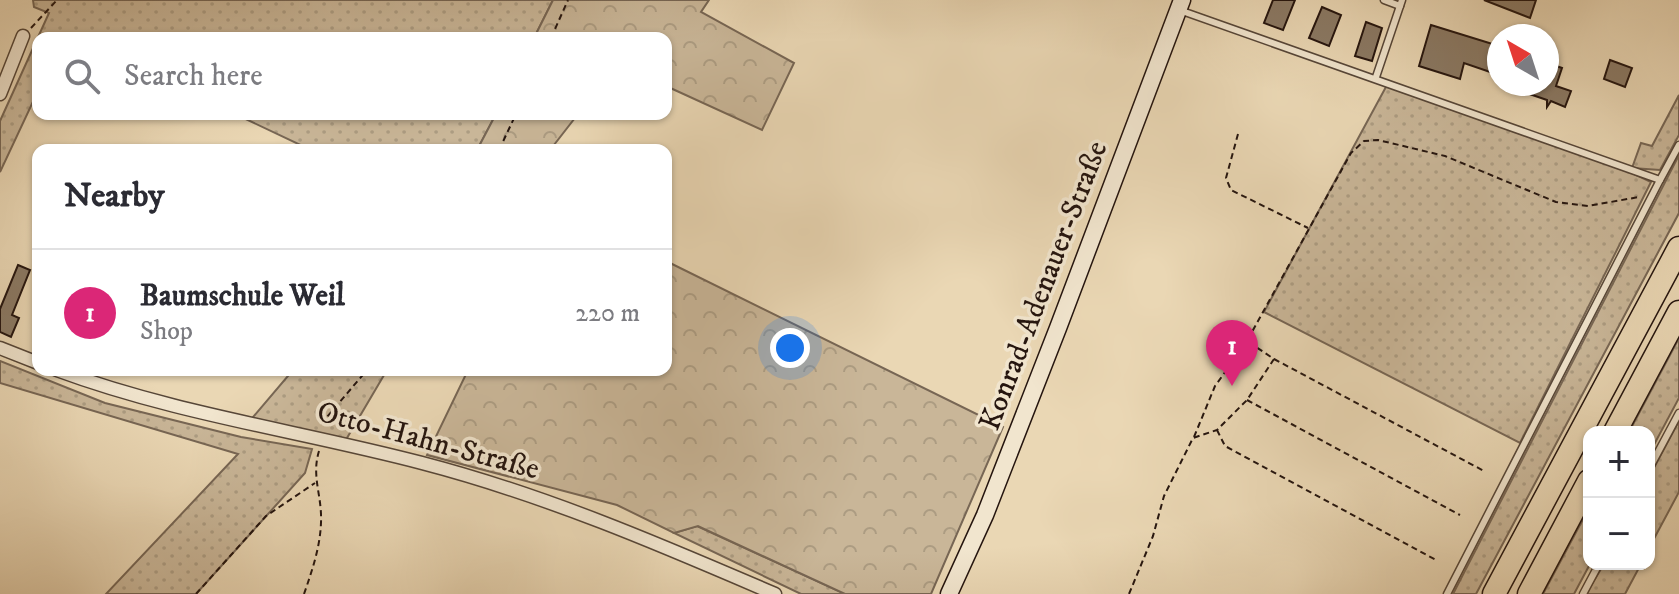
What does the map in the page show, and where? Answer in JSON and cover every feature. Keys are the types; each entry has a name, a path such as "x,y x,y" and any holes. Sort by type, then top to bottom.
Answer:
{"highway":[{"path":"1494,594 1679,248"},
{"path":"1618,426 1679,312"},
{"path":"1529,594 1583,492"}],"main road":[{"name":"Konrad-Adenauer-Straße","path":"950,592 1058,328 1180,5"}],"street":[{"path":"0,94 23,36"},
{"path":"0,348 32,361"},
{"name":"Otto-Hahn-Straße","path":"76,376 181,410 317,438 520,490 623,528 775,594"}],"lane":[{"path":"1376,77 1401,3 1384,0"},
{"path":"1180,5 1660,180"},
{"path":"1447,594 1679,145"},
{"path":"1655,458 1679,413"},
{"path":"1583,594 1596,570"}],"path":[{"path":"23,36 57,0"},
{"path":"554,32 568,0"},
{"path":"502,144 513,120"},
{"path":"1238,134 1226,178 1231,190 1309,228"},
{"path":"1129,594 1153,536 1164,496 1215,386 1247,341 1351,153 1364,141 1378,140 1445,156 1556,202 1588,206 1652,195"},
{"path":"1247,341 1274,359 1484,471"},
{"path":"1193,438 1217,430 1247,400 1274,359"},
{"path":"304,594 318,554 321,513 315,483 317,438 363,376"},
{"path":"1247,400 1460,515"},
{"path":"1217,430 1225,446 1436,560"},
{"path":"196,594 266,516 315,483"}],"green space":[{"path":"33,0 553,0 537,32 40,32 49,13 34,7"},
{"path":"553,0 709,0 701,12 794,63 762,130 672,89 672,32 537,32"},
{"path":"32,50 32,104 0,172 0,121"},
{"path":"1387,85 1651,182 1520,443 1264,312"},
{"path":"1679,95 1679,135 1660,170 1632,168 1641,143 1652,146"},
{"path":"248,120 493,120 480,144 298,144"},
{"path":"493,120 573,120 555,144 480,144"},
{"path":"1679,155 1679,213 1476,594 1453,594"},
{"path":"672,264 1003,427 931,594 845,594 698,526 674,533 617,505 427,455 465,376 672,376"},
{"path":"1679,338 1679,398 1655,443 1655,426 1632,426"},
{"path":"0,361 105,403 241,437 312,449 305,473 196,594 106,594 238,454 0,383"},
{"path":"288,376 383,376 344,443 248,423"},
{"path":"1679,421 1679,492 1655,537 1655,498 1655,466"},
{"path":"1583,519 1583,570 1587,570 1574,594 1543,594"},
{"path":"697,526 845,594 801,594 674,533"},
{"path":"1600,570 1638,570 1625,594 1586,594"}],"building":[{"path":"1273,0 1295,0 1283,30 1264,23"},
{"path":"1484,0 1536,0 1530,18"},
{"path":"1322,7 1341,15 1329,46 1309,38"},
{"path":"1366,22 1382,28 1372,61 1355,56"},
{"path":"1431,25 1487,42 1487,71 1464,63 1460,79 1419,66"},
{"path":"1610,60 1632,68 1625,87 1604,79"},
{"path":"1559,87 1571,91 1565,107 1551,101 1547,107 1547,100 1535,96 1559,96"},
{"path":"18,265 30,270 12,315 19,318 11,337 0,332 0,309"}],"place":[{"name":"Baumschule Weil","path":"1232,386"}]}
